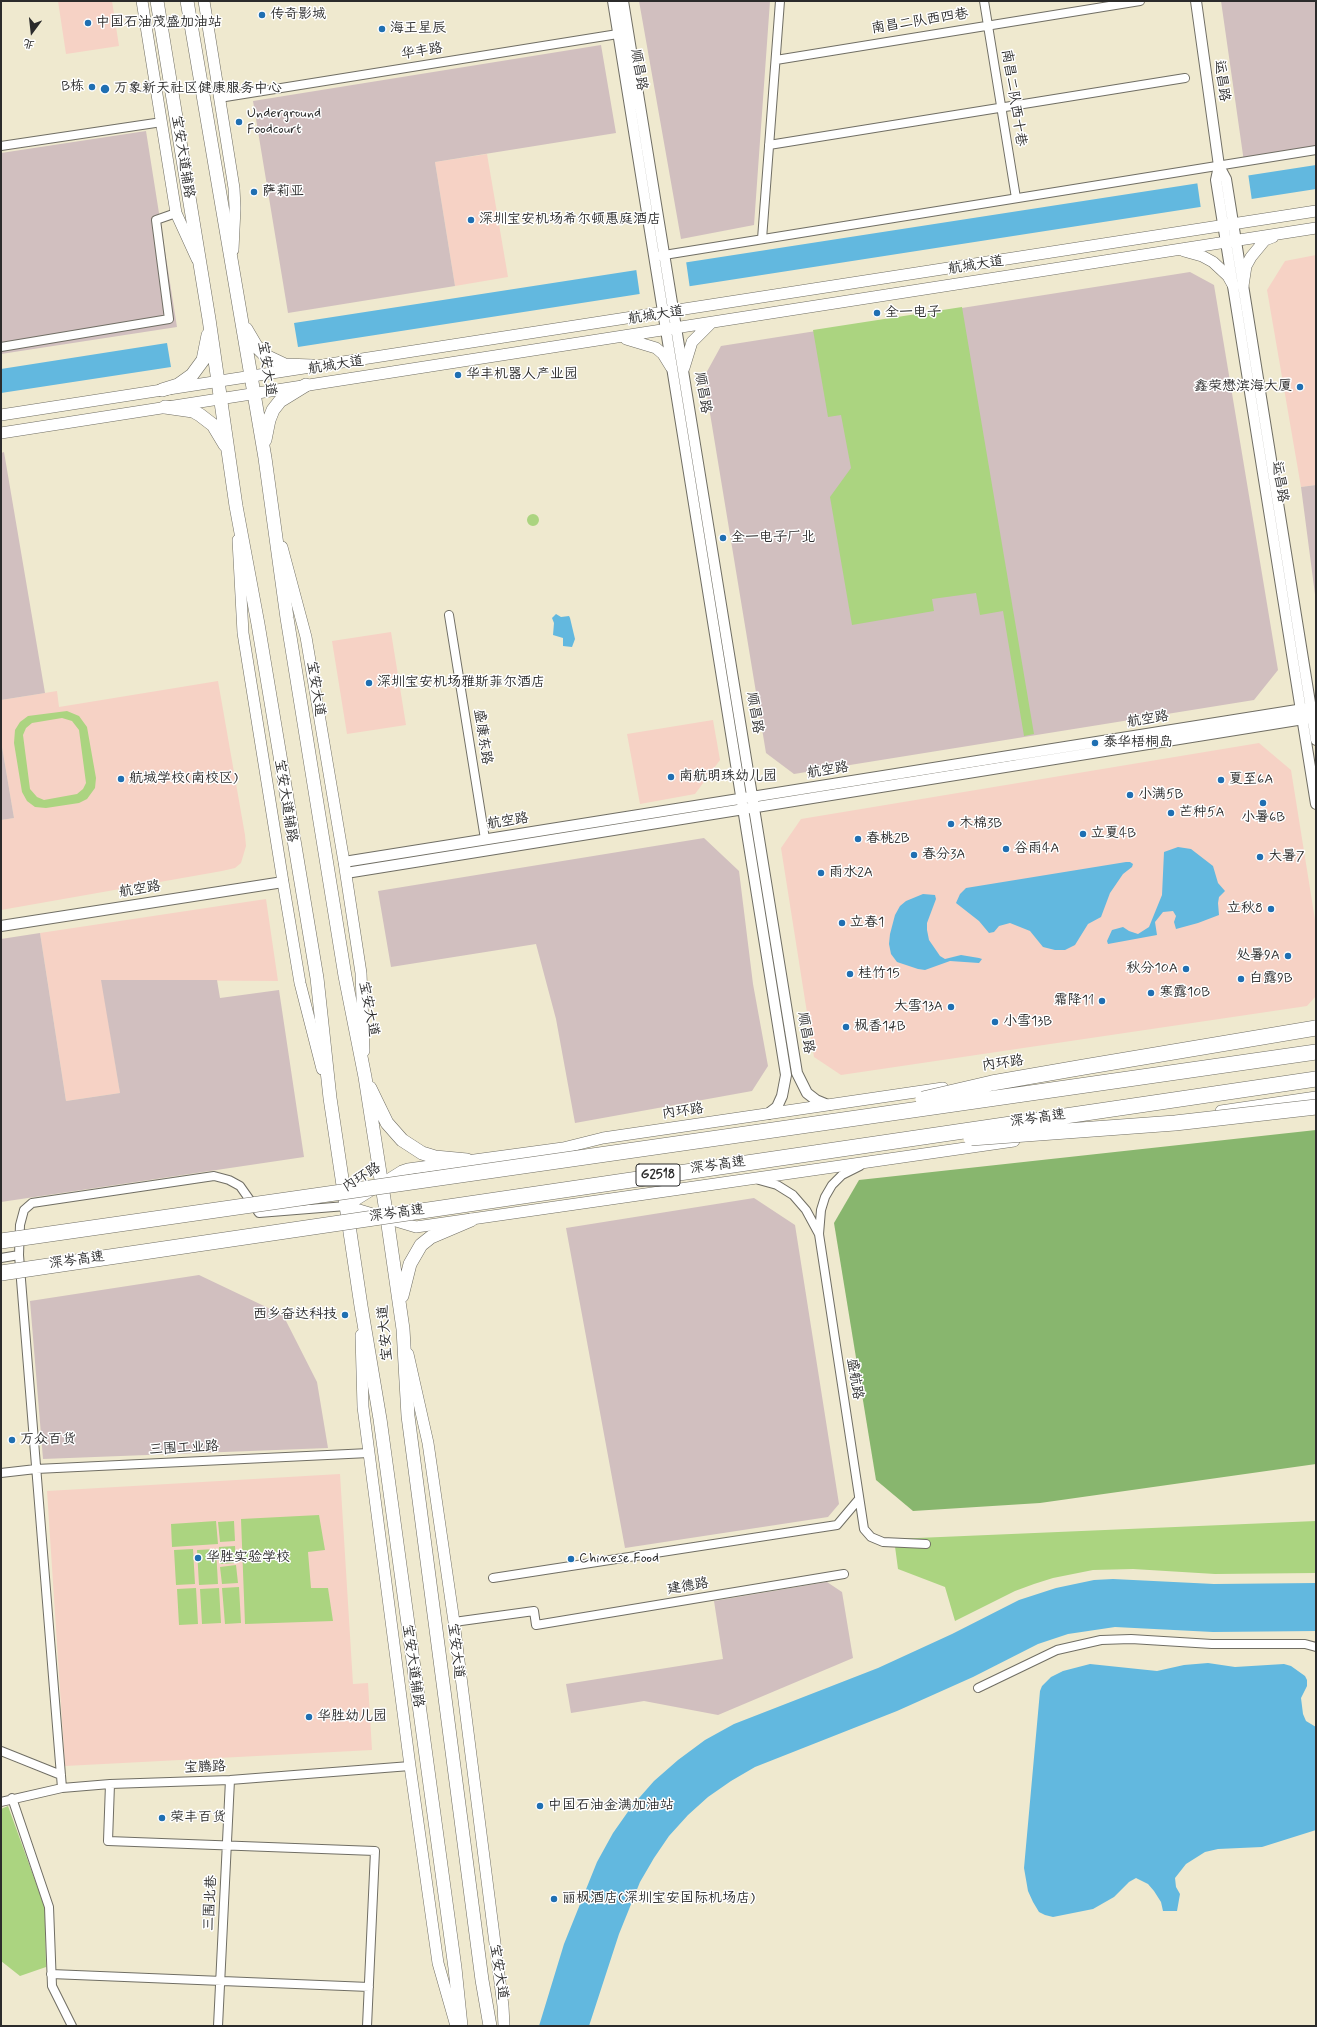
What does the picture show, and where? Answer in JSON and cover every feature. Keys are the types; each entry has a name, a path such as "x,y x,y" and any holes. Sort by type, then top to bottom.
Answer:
{"highway":[{"path":"818,1123 992,1083 1316,1028"},
{"name":"深岑高速","path":"1,1241 1316,1052"},
{"name":"深岑高速","path":"1,1273 1316,1079"},
{"path":"841,1148 1175,1123 1316,1107"}],"main road":[{"name":"宝安大道辅路","path":"142,1 176,213 199,265"},
{"name":"宝安大道","path":"157,1 219,381 236,506 258,624 317,978 330,1098 361,1306 381,1427 455,1968 461,2026"},
{"name":"宝安大道","path":"187,1 265,458 288,626 345,976 365,1077 382,1184 403,1329 408,1416 482,1980 490,2026"},
{"path":"204,1 234,188 235,208 232,265"},
{"name":"航城大道","path":"1,415 1316,211"},
{"name":"航城大道","path":"1,433 1316,228"},
{"path":"1179,250 1191,252 1213,262 1238,286 1250,257 1265,240 1278,234"},
{"path":"240,314 247,332 256,346 266,356 285,364 312,366"},
{"path":"162,390 186,380 198,368 205,351 209,319"},
{"path":"684,368 692,342 711,323"},
{"path":"620,337 638,341 656,348 671,368"},
{"path":"265,458 266,429 273,410 285,398 306,385"},
{"path":"165,407 193,412 206,418 224,442 230,458"},
{"name":"宝安大道辅路","path":"236,506 243,633 300,983 330,1098"},
{"path":"272,512 305,632 345,867 361,972 365,1077 387,1123 402,1140 422,1153 435,1157 466,1160"},
{"name":"内环路","path":"346,1206 402,1171 466,1160 563,1148 602,1138 1316,1034"},
{"name":"内环路","path":"346,1206 416,1228 1316,1097"},
{"path":"400,1306 410,1264 421,1245 431,1238 471,1220"},
{"name":"宝安大道辅路","path":"361,1306 363,1407 410,1766 438,1963 456,2026"},
{"path":"403,1329 428,1443 454,1622 503,2006 504,2026"}],"street":[{"name":"顺昌路","path":"613,1 662,313 786,1075 782,1096 777,1107 768,1114"},
{"name":"顺昌路","path":"623,1 678,328 797,1073 807,1092 816,1100 828,1105"},
{"path":"762,239 780,1"},
{"name":"南昌二队西十巷","path":"984,1 1016,198"},
{"name":"南昌二队西四巷","path":"776,60 988,24 1140,1"},
{"name":"运昌路","path":"1196,1 1226,213 1310,713 1316,740"},
{"name":"华丰路","path":"220,98 628,32"},
{"path":"769,145 1185,78"},
{"path":"1,146 162,122"},
{"path":"654,259 762,239 1316,150"},
{"path":"1,346 169,319 156,220 176,213"},
{"name":"盛康东路","path":"449,615 485,840"},
{"name":"运昌路","path":"1310,713 1316,804"},
{"name":"航空路","path":"345,867 1310,713"},
{"name":"航空路","path":"345,867 485,840 742,804"},
{"name":"航空路","path":"1,926 283,882"},
{"path":"819,1234 821,1210 825,1197 832,1185 842,1175 869,1163"},
{"path":"62,1788 19,1255 20,1225 24,1210 32,1203 214,1176 229,1180 240,1186 259,1213 346,1206"},
{"path":"750,1180 768,1182 793,1195 806,1210 819,1234"},
{"name":"盛航路","path":"819,1234 864,1529 871,1537 883,1542 926,1544"},
{"path":"1,1258 19,1255"},
{"name":"三围工业路","path":"1,1473 36,1468 369,1454"},
{"path":"493,1578 837,1525 859,1499"},
{"name":"建德路","path":"454,1622 534,1611 536,1625 844,1574"},
{"path":"978,1688 1043,1656 1072,1646 1101,1640 1131,1639 1212,1644 1304,1644 1316,1647"},
{"path":"1,1751 61,1775"},
{"name":"宝腾路","path":"1,1802 12,1798 62,1788 110,1784 230,1780 410,1766"},
{"name":"三围北巷","path":"218,2026 230,1780"},
{"path":"110,1784 108,1841 375,1851 367,2026"},
{"path":"12,1798 49,1907 50,1974 56,1995 72,2026"},
{"path":"50,1974 369,1987"}],"shaded area":[{"name":"中国石油茂盛加油站","path":"58,1 112,1 119,46 66,54"},
{"path":"639,1 770,1 754,225 681,239"},
{"path":"1221,1 1316,1 1316,150 1244,162"},
{"path":"601,45 616,133 435,162 455,286 288,313 253,101"},
{"path":"146,131 177,327 1,354 1,153"},
{"name":"深圳宝安机场希尔顿惠庭酒店","path":"487,154 508,277 455,286 435,162"},
{"name":"鑫荣懋滨海大厦","path":"1316,255 1316,485 1301,487 1267,290 1285,261"},
{"path":"1190,272 1214,285 1278,670 1254,700 794,774 766,753 704,377 721,346"},
{"path":"4,452 45,693 1,700 1,453"},
{"path":"1316,485 1316,602 1301,487"},
{"name":"深圳宝安机场雅斯菲尔酒店","path":"391,632 406,725 347,734 332,641"},
{"name":"航城学校(南校区)","path":"218,681 245,835 246,846 241,863 235,868 222,871 1,910 1,820 14,818 1,741 1,700 57,691 59,707"},
{"name":"南航明珠幼儿园","path":"713,720 720,760 695,794 640,804 627,734"},
{"path":"1,741 14,818 1,820"},
{"path":"1259,743 1291,770 1316,926 1316,996 1307,1006 841,1075 814,1057 781,848 801,819"},
{"path":"704,838 739,871 753,984 768,1066 752,1091 575,1123 556,1019 536,944 391,967 378,891"},
{"path":"266,899 278,981 102,980 120,1093 66,1101 40,933"},
{"path":"40,933 66,1101 120,1093 101,980 217,980 220,998 279,990 304,1157 1,1202 1,939"},
{"path":"754,1198 795,1225 839,1504 828,1517 625,1548 566,1228"},
{"path":"199,1275 283,1315 317,1382 328,1448 43,1459 30,1301"},
{"name":"华胜实验学校","path":"340,1474 353,1684 368,1683 372,1750 65,1766 47,1491"},
{"path":"827,1582 842,1592 853,1658 718,1715 644,1701 571,1713 566,1684 723,1659 714,1601"}],"green space":[{"path":"962,307 1034,734 1024,736 1003,611 980,615 976,593 932,599 934,611 852,625 830,497 851,468 841,415 828,417 813,330"},
{"path":"533,514 537,516 539,520 537,524 533,526 529,524 527,520 529,516"},
{"path":"67,711 79,716 87,727 96,778 95,788 87,799 79,803 46,808 35,807 27,801 22,792 14,743 15,730 20,722 28,716","holes":["62,718 72,721 79,730 86,783 83,789 77,794 44,800 37,797 30,789 23,735 26,728 32,723"]},
{"path":"1316,1130 1316,1464 1040,1503 913,1511 876,1480 834,1223 859,1180"},
{"path":"319,1515 325,1550 308,1552 311,1588 328,1588 333,1621 245,1624 241,1519"},
{"path":"216,1521 218,1544 172,1547 171,1524"},
{"path":"234,1521 235,1541 220,1542 218,1522"},
{"path":"1316,1521 1316,1573 1215,1574 1133,1569 1093,1570 1053,1578 1015,1591 955,1621 945,1587 898,1569 894,1539"},
{"path":"235,1546 236,1563 220,1564 219,1547"},
{"path":"193,1549 195,1584 176,1585 174,1550"},
{"path":"216,1549 218,1584 199,1585 197,1550"},
{"path":"236,1565 238,1583 222,1584 220,1567"},
{"path":"239,1587 241,1623 225,1624 222,1588"},
{"path":"196,1588 198,1624 179,1625 177,1589"},
{"path":"219,1588 221,1623 202,1624 200,1589"},
{"path":"8,1806 45,1908 46,1967 20,1976 1,1961 1,1809"}],"water":[{"path":"1316,165 1316,189 298,347 294,323"},
{"path":"167,343 171,367 1,393 1,369"},
{"path":"556,614 561,617 569,616 570,618 575,639 572,647 563,646 563,638 553,635 554,623 552,618"},
{"path":"1178,847 1191,849 1213,866 1218,883 1225,891 1219,897 1219,915 1176,929 1174,922 1176,916 1173,911 1163,912 1155,922 1157,935 1108,944 1107,941 1112,930 1123,927 1138,934 1149,927 1162,895 1164,852"},
{"path":"1126,862 1133,864 1132,867 1123,874 1110,893 1101,917 1088,924 1075,945 1065,950 1055,950 1043,947 1030,931 1010,923 999,926 994,932 989,933 979,921 956,903 960,894 966,888"},
{"path":"923,894 935,895 936,899 927,923 927,930 929,940 940,956 945,959 961,955 982,959 979,963 950,961 925,970 897,962 891,954 889,944 895,915 900,906 906,901"},
{"path":"1113,1579 1214,1584 1316,1583 1316,1631 1213,1632 1115,1627 1068,1634 1038,1644 973,1677 897,1711 755,1767 708,1797 688,1815 669,1836 654,1858 640,1882 619,1934 589,2026 539,2026 564,1944 597,1862 613,1833 632,1806 654,1781 678,1760 705,1740 734,1724 878,1668 952,1634 1019,1600 1056,1588 1094,1580"},
{"path":"1208,1663 1235,1667 1284,1664 1291,1666 1305,1676 1307,1686 1301,1698 1303,1714 1306,1721 1316,1727 1316,1830 1262,1847 1218,1849 1205,1852 1186,1864 1175,1878 1176,1887 1180,1894 1177,1911 1163,1911 1161,1902 1154,1891 1148,1884 1136,1878 1129,1882 1114,1897 1093,1909 1053,1917 1039,1912 1028,1891 1024,1868 1040,1691 1042,1686 1051,1677 1063,1671 1090,1664 1157,1671 1184,1665"}],"pier":[{"path":"1248,173 1252,201 1201,209 1197,181"},
{"path":"686,261 690,289 640,296 636,268"}],"place":[{"name":"传奇影城","path":"262,15"},
{"name":"中国石油茂盛加油站","path":"88,23"},
{"name":"海王星辰","path":"382,29"},
{"name":"B栋","path":"92,87"},
{"name":"万象新天社区健康服务中心","path":"105,89"},
{"name":"Underground Foodcourt","path":"239,122"},
{"name":"萨莉亚","path":"254,192"},
{"name":"深圳宝安机场希尔顿惠庭酒店","path":"471,220"},
{"name":"全一电子","path":"877,313"},
{"name":"华丰机器人产业园","path":"458,375"},
{"name":"鑫荣懋滨海大厦","path":"1300,387"},
{"name":"全一电子厂北","path":"723,538"},
{"name":"深圳宝安机场雅斯菲尔酒店","path":"369,683"},
{"name":"泰华梧桐岛","path":"1095,743"},
{"name":"南航明珠幼儿园","path":"671,777"},
{"name":"航城学校(南校区)","path":"121,779"},
{"name":"夏至6A","path":"1221,780"},
{"name":"小满5B","path":"1130,795"},
{"name":"小暑6B","path":"1263,803"},
{"name":"芒种5A","path":"1171,813"},
{"name":"木棉3B","path":"951,824"},
{"name":"立夏4B","path":"1083,834"},
{"name":"春桃2B","path":"858,839"},
{"name":"谷雨4A","path":"1006,849"},
{"name":"春分3A","path":"914,855"},
{"name":"大暑7","path":"1260,857"},
{"name":"雨水2A","path":"821,873"},
{"name":"立秋8","path":"1271,909"},
{"name":"立春1","path":"842,923"},
{"name":"处暑9A","path":"1288,956"},
{"name":"秋分10A","path":"1186,969"},
{"name":"桂竹15","path":"850,974"},
{"name":"白露9B","path":"1241,979"},
{"name":"寒露10B","path":"1151,993"},
{"name":"霜降11","path":"1102,1001"},
{"name":"大雪13A","path":"951,1007"},
{"name":"小雪13B","path":"995,1022"},
{"name":"枫香14B","path":"846,1027"},
{"name":"西乡奋达科技","path":"345,1315"},
{"name":"万众百货","path":"12,1440"},
{"name":"华胜实验学校","path":"198,1558"},
{"name":"Chinese Food","path":"571,1559"},
{"name":"华胜幼儿园","path":"309,1717"},
{"name":"中国石油金满加油站","path":"540,1806"},
{"name":"荣丰百货","path":"162,1818"},
{"name":"丽枫酒店(深圳宝安国际机场店)","path":"554,1899"}]}
